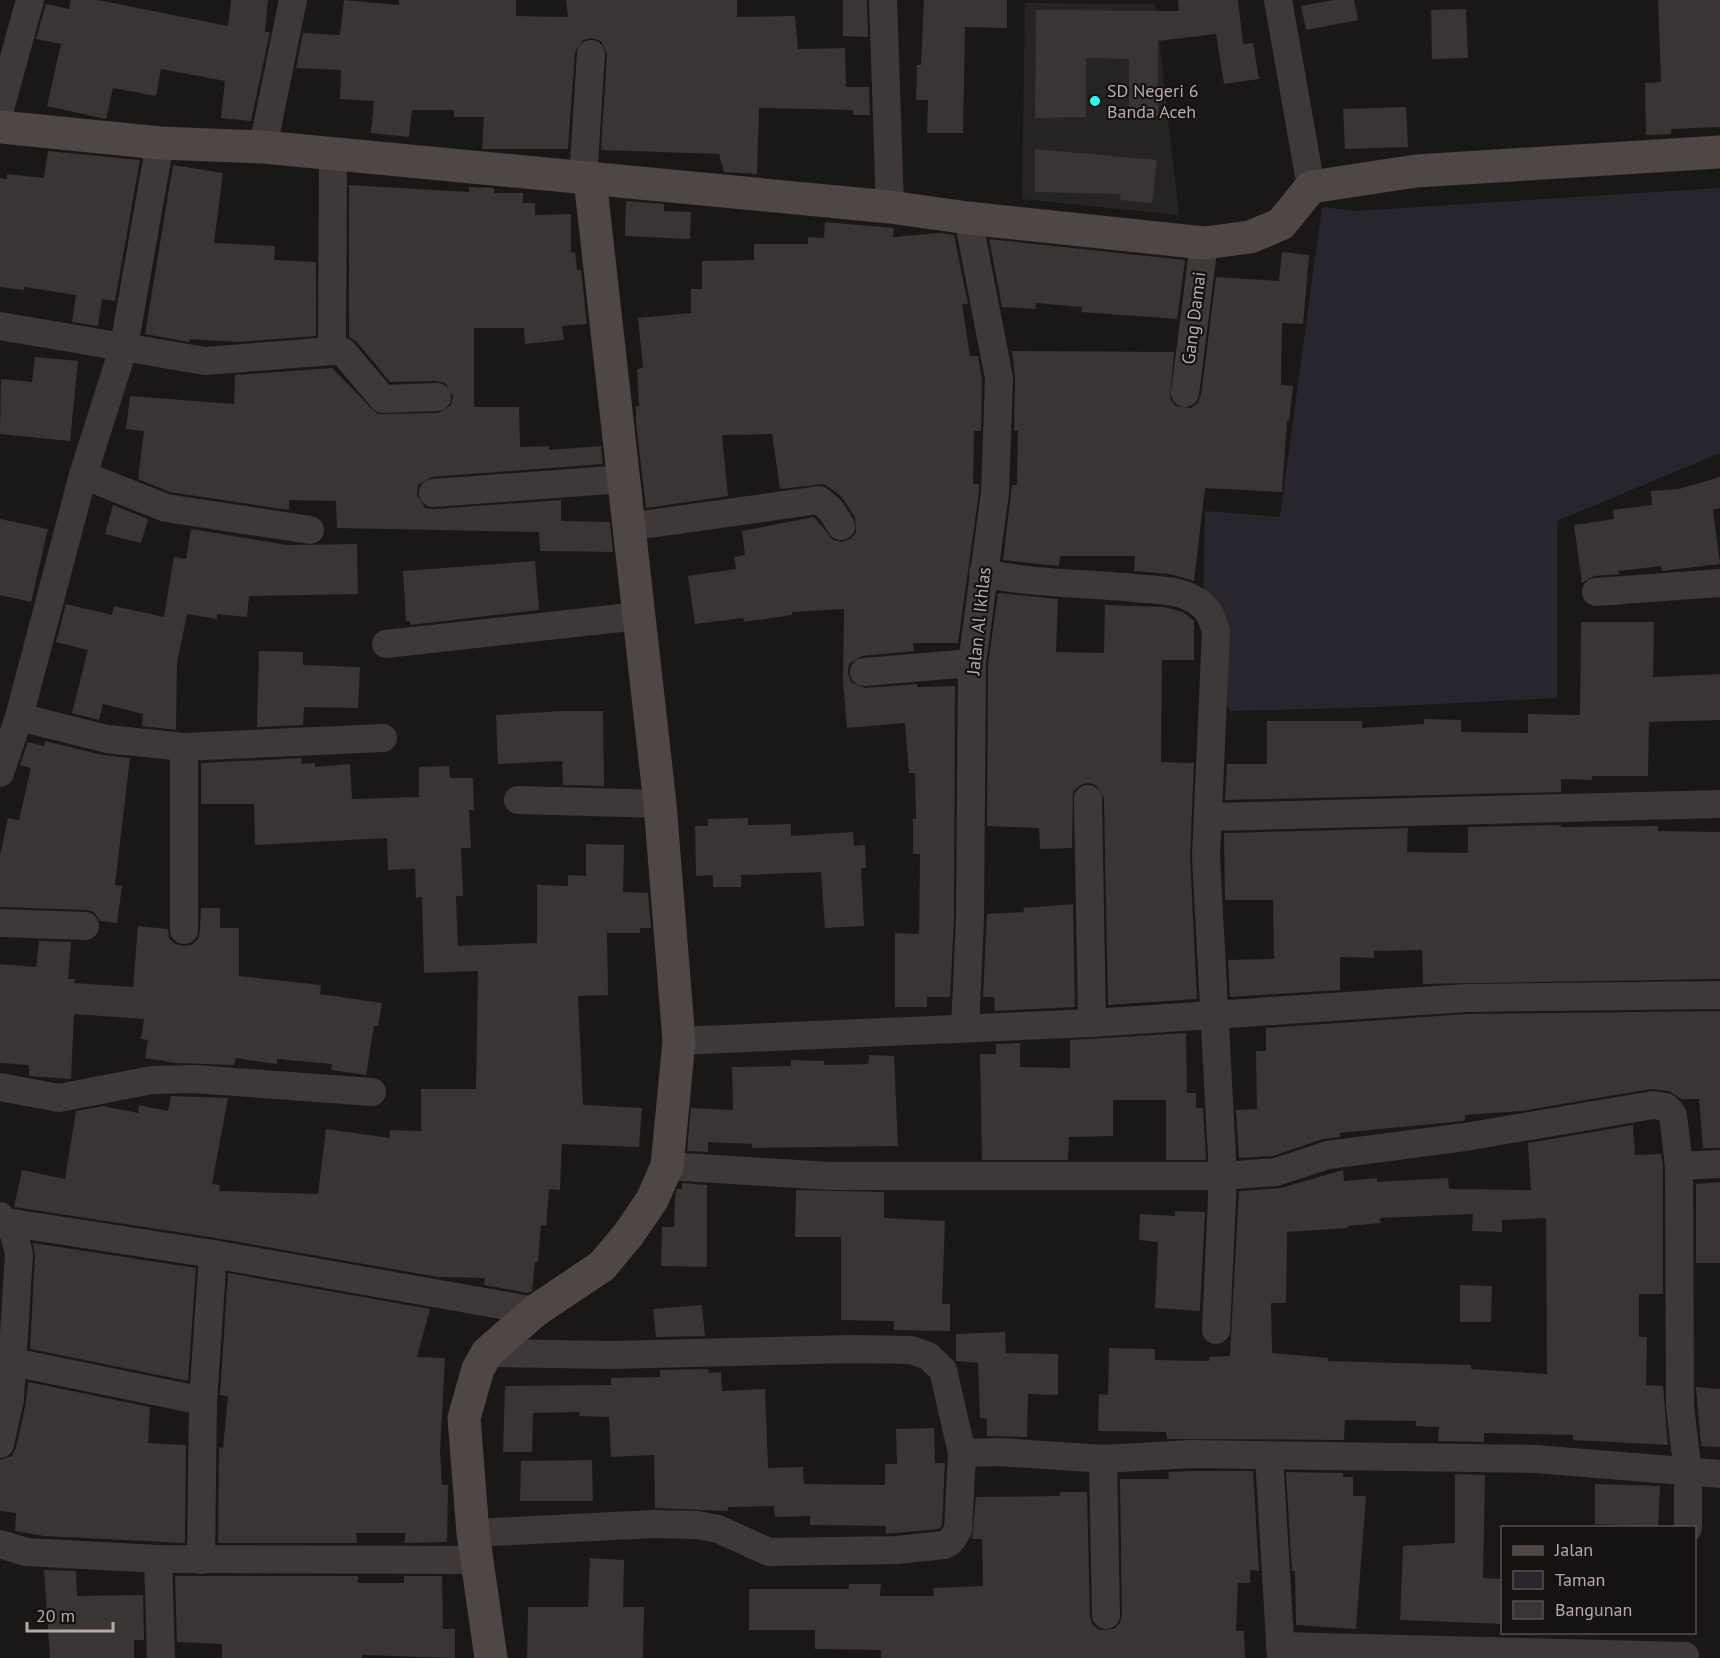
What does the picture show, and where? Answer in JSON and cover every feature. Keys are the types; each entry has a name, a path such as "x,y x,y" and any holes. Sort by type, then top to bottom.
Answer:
{"street":[{"path":"0,109 30,0"},
{"path":"263,147 293,0"},
{"path":"884,0 891,207"},
{"path":"1278,0 1311,187"},
{"path":"491,1658 475,1547 464,1418 478,1369 487,1353 535,1311 602,1266 628,1235 652,1200 667,1166 679,1041 660,804 624,479 586,179 591,54"},
{"path":"0,127 160,143 263,147 891,207 968,218 1204,243 1250,237 1281,224 1311,187 1416,171 1720,152"},
{"path":"0,774 18,717 82,475 124,346 160,143"},
{"path":"332,351 333,155"},
{"name":"Jalan Al Ikhlas","path":"965,1028 970,919 972,663 995,493 999,378 968,218"},
{"name":"Gang Damai","path":"1185,393 1204,243"},
{"path":"0,326 205,361 343,352 383,399 437,396"},
{"path":"82,475 166,508 310,530"},
{"path":"433,493 624,479"},
{"path":"628,527 819,500 830,509 841,526"},
{"path":"983,573 1014,580 1078,582 1177,592 1198,602 1210,613 1216,631 1210,817 1206,856 1223,1176 1216,1330"},
{"path":"1596,592 1720,583"},
{"path":"386,644 639,616"},
{"path":"864,672 972,663"},
{"path":"18,717 107,739 184,747 382,738"},
{"path":"184,747 184,930"},
{"path":"1088,799 1092,1023"},
{"path":"518,800 660,804"},
{"path":"1210,817 1720,804"},
{"path":"0,923 85,926"},
{"path":"679,1041 1092,1023 1214,1013 1466,998 1720,995"},
{"path":"0,1087 59,1098 152,1080 194,1079 372,1092"},
{"path":"667,1166 831,1176 1223,1176 1275,1172 1329,1155 1466,1137 1653,1105 1666,1107 1673,1115 1679,1166 1680,1406 1688,1473 1688,1526"},
{"path":"1679,1166 1720,1164"},
{"path":"3,1218 535,1311"},
{"path":"0,1444 9,1409 19,1254 17,1241 3,1218"},
{"path":"201,1560 203,1401 213,1254"},
{"path":"0,1544 26,1552 201,1560 475,1547 654,1524 697,1525 718,1529 769,1552 897,1550 944,1545 951,1541 958,1530 962,1453 943,1370 928,1356 911,1350 854,1349 611,1355 487,1353"},
{"path":"13,1362 203,1401"},
{"path":"962,1453 1001,1452 1103,1460 1191,1454 1536,1460 1720,1474"},
{"path":"1269,1456 1280,1652 1685,1649"},
{"path":"1103,1460 1106,1615"},
{"path":"159,1559 161,1658"}],"shaded area":[{"name":"SD Negeri 6 Banda Aceh","path":"1025,3 1155,4 1179,215 1022,199"}],"green space":[{"path":"1720,188 1720,453 1557,521 1557,698 1377,707 1229,711 1203,604 1205,511 1280,517 1322,207 1354,211"}],"building":[{"path":"71,0 98,0 228,26 231,0 268,0 265,32 270,32 251,121 221,118 225,81 161,69 156,96 113,88 106,119 47,106 61,44 36,39 46,4 69,9"},
{"path":"344,0 399,5 399,0 516,0 516,16 568,17 566,0 737,0 737,17 795,16 798,49 845,48 846,87 869,87 870,115 853,115 853,110 759,108 757,174 724,172 719,154 601,150 607,54 601,41 591,38 583,40 575,52 568,149 482,149 484,117 454,117 454,110 412,110 409,137 371,133 374,101 340,99 341,70 296,68 303,33 340,35"},
{"path":"843,0 867,0 868,37 843,36"},
{"path":"924,0 1007,0 1007,28 965,27 963,133 927,133 928,100 916,100 917,65 921,65"},
{"path":"1178,0 1238,0 1243,44 1253,43 1259,79 1224,84 1216,34 1158,41 1158,116 1129,116 1129,59 1086,58 1086,117 1035,118 1036,10 1179,11"},
{"path":"1333,0 1354,0 1358,20 1306,30 1301,6"},
{"path":"1658,0 1720,0 1720,127 1671,129 1671,134 1646,135 1645,83 1661,82"},
{"path":"1466,9 1468,58 1432,59 1431,10"},
{"path":"1406,107 1408,147 1345,149 1343,109"},
{"path":"1035,149 1157,160 1152,203 1120,200 1121,194 1035,192"},
{"path":"48,151 140,160 115,301 102,299 98,326 72,322 76,295 24,287 24,290 0,287 0,178 7,179 7,174 44,178"},
{"path":"173,165 223,173 214,243 275,246 274,260 316,262 316,336 237,342 190,339 189,342 145,334"},
{"path":"349,185 469,192 469,187 494,188 494,193 523,193 523,203 535,203 535,215 571,214 571,253 575,252 577,270 581,270 587,324 562,326 564,340 525,344 524,328 474,328 474,407 519,407 520,447 549,446 549,450 601,446 603,464 432,477 418,485 417,495 425,508 434,509 561,500 561,521 610,522 613,552 540,551 539,532 337,528 336,501 289,500 289,510 170,492 138,479 144,431 126,429 130,396 234,404 235,375 332,368 377,414 438,413 451,405 453,396 445,383 436,381 390,382 356,341 349,337"},
{"path":"626,201 664,204 664,211 691,212 690,239 625,236"},
{"path":"825,222 894,228 893,237 939,233 954,235 968,304 962,304 970,356 978,356 982,379 981,431 974,431 973,484 979,484 979,492 958,643 913,643 914,651 862,656 849,664 848,673 851,682 865,688 917,684 917,687 955,686 954,919 950,997 927,997 927,1007 895,1007 895,933 919,934 920,854 913,854 913,819 916,819 915,773 909,773 905,723 847,728 843,682 844,609 792,612 792,615 744,622 743,618 695,624 688,576 736,569 734,557 745,555 742,531 814,517 833,540 842,542 850,539 856,533 855,517 841,496 824,484 780,489 772,434 722,435 728,496 646,508 636,423 636,406 639,406 637,369 643,368 638,318 691,313 691,289 702,289 702,261 754,260 754,244 808,244 808,237 824,238"},
{"path":"989,239 1185,260 1177,319 1081,312 1082,307 1036,303 1035,309 1002,307"},
{"path":"1282,252 1309,255 1303,324 1282,323 1281,385 1293,386 1289,421 1287,421 1282,492 1205,488 1194,581 1170,574 1134,571 1135,556 1060,556 1059,566 1003,560 1012,485 1017,485 1018,430 1014,431 1015,378 1012,351 1174,352 1170,399 1176,406 1191,408 1198,403 1201,395 1216,277 1279,281"},
{"path":"35,357 78,361 70,441 0,434 1,379 32,382"},
{"path":"1720,477 1720,508 1713,510 1720,564 1662,571 1661,566 1619,571 1619,574 1594,576 1582,583 1574,525 1614,519 1613,510 1652,505 1651,491 1679,489"},
{"path":"113,505 148,519 141,543 105,534"},
{"path":"0,519 48,529 31,602 0,595"},
{"path":"191,529 287,545 357,544 358,594 249,596 247,617 217,614 217,619 187,614 177,663 176,730 142,726 143,714 103,704 99,720 72,713 88,650 56,642 66,604 112,615 114,606 164,617 174,557 186,559"},
{"path":"535,561 539,610 410,625 410,621 406,621 403,571"},
{"path":"998,593 1058,599 1056,652 1104,653 1105,605 1164,607 1183,612 1194,621 1194,660 1162,660 1161,762 1194,763 1190,857 1197,999 1108,1005 1104,799 1096,785 1088,783 1080,785 1073,792 1072,848 1040,849 1039,828 987,826 988,664"},
{"path":"1581,622 1654,622 1653,677 1720,674 1720,720 1649,722 1648,776 1592,776 1592,780 1561,779 1561,792 1225,800 1227,764 1267,764 1267,721 1362,721 1362,728 1424,724 1424,719 1461,720 1461,732 1528,733 1528,714 1580,715"},
{"path":"259,651 303,652 303,665 360,667 358,708 304,707 303,725 257,727"},
{"path":"603,711 604,786 563,785 562,761 498,764 496,715"},
{"path":"45,741 103,755 130,758 115,885 122,886 117,923 100,921 94,912 86,910 0,907 0,856 8,818 19,820 31,768 20,765 28,742 44,746"},
{"path":"302,758 301,764 315,763 315,767 350,764 352,799 419,797 419,767 449,766 450,778 473,778 474,810 469,810 471,848 461,848 463,896 456,896 458,946 537,943 537,885 568,886 568,875 586,876 586,844 624,845 623,892 648,893 651,928 640,928 640,933 607,933 608,995 578,996 583,1105 642,1108 639,1147 562,1144 560,1190 549,1189 546,1226 541,1225 538,1262 535,1262 532,1291 528,1293 484,1285 485,1278 438,1277 216,1238 14,1207 22,1170 65,1179 76,1111 103,1106 138,1113 139,1105 168,1111 171,1096 228,1098 212,1184 220,1185 219,1191 318,1194 326,1129 390,1138 390,1130 421,1131 421,1089 476,1089 478,971 424,973 422,897 416,898 415,869 388,870 387,838 255,845 254,804 201,804 201,763"},
{"path":"748,818 748,825 791,824 791,836 853,832 854,846 865,845 866,868 861,868 864,926 825,928 821,872 741,875 741,887 713,887 713,875 696,876 695,826 708,826 708,819"},
{"path":"1561,825 1561,827 1658,826 1658,831 1720,832 1720,979 1423,984 1422,950 1374,951 1374,958 1340,957 1340,990 1230,997 1228,960 1274,959 1273,900 1225,900 1224,833 1408,828 1407,852 1468,853 1468,827"},
{"path":"1073,904 1075,1007 995,1011 994,997 983,997 987,914 1024,912 1023,908"},
{"path":"201,908 220,908 220,928 239,928 239,976 321,985 320,994 382,1003 378,1026 374,1026 366,1075 331,1070 332,1064 277,1059 277,1064 236,1058 234,1065 176,1063 145,1058 148,1040 141,1039 144,1019 74,1014 71,1079 29,1076 29,1065 0,1063 0,964 36,967 39,941 71,942 68,979 75,979 74,983 133,987 138,926 168,929 169,938 175,944 192,945 198,939 200,931"},
{"path":"1720,1011 1720,1148 1703,1148 1699,1099 1681,1099 1669,1091 1651,1089 1521,1111 1465,1115 1463,1121 1340,1133 1340,1137 1323,1139 1273,1156 1239,1158 1236,1110 1257,1109 1256,1051 1266,1051 1266,1028 1467,1014"},
{"path":"1186,1033 1187,1093 1196,1093 1196,1108 1203,1108 1206,1160 1166,1160 1166,1100 1113,1100 1113,1136 1069,1137 1068,1160 982,1160 980,1054 996,1054 996,1044 1020,1043 1020,1067 1070,1068 1070,1040"},
{"path":"869,1055 894,1056 898,1146 752,1148 752,1144 708,1142 708,1152 687,1151 691,1108 733,1110 732,1067 791,1066 791,1060 824,1061 824,1065 868,1064"},
{"path":"1633,1125 1635,1155 1661,1154 1663,1167 1663,1294 1639,1294 1639,1337 1647,1337 1646,1385 1663,1386 1668,1445 1573,1440 1573,1435 1484,1433 1484,1442 1438,1441 1439,1427 1416,1426 1416,1421 1345,1420 1344,1440 1167,1439 1166,1432 1098,1431 1099,1394 1108,1395 1109,1348 1155,1349 1155,1360 1209,1361 1209,1357 1230,1356 1239,1191 1281,1188 1343,1170 1344,1181 1377,1178 1377,1182 1448,1178 1449,1189 1531,1190 1528,1143","holes":["1473,1214 1472,1231 1502,1232 1502,1220 1546,1218 1547,1374 1471,1369 1471,1365 1328,1361 1328,1358 1272,1353 1271,1303 1286,1303 1287,1232 1348,1228 1347,1226 1381,1223 1380,1218"]},
{"path":"1720,1182 1720,1263 1696,1263 1696,1184"},
{"path":"682,1183 707,1185 707,1267 661,1266 662,1227 674,1227 675,1195 677,1189 682,1189"},
{"path":"796,1190 884,1192 884,1218 945,1221 942,1304 950,1304 950,1331 894,1330 894,1321 841,1320 841,1237 795,1237"},
{"path":"1175,1211 1205,1212 1200,1311 1155,1308 1158,1242 1139,1240 1140,1214 1175,1216"},
{"path":"33,1243 196,1268 188,1381 30,1349 35,1255"},
{"path":"228,1273 430,1309 417,1357 445,1358 440,1452 442,1485 448,1485 447,1542 405,1543 405,1533 356,1533 357,1543 218,1543 219,1447 223,1448 228,1396 220,1395"},
{"path":"1460,1285 1492,1286 1491,1322 1460,1322"},
{"path":"702,1305 705,1336 656,1337 653,1309"},
{"path":"1005,1332 1006,1353 1058,1354 1058,1395 1028,1394 1027,1437 987,1436 987,1419 980,1418 978,1363 956,1361 956,1334"},
{"path":"708,1369 709,1373 721,1372 722,1391 765,1389 768,1468 803,1467 804,1484 885,1485 885,1464 897,1464 896,1429 934,1428 935,1463 945,1463 942,1525 939,1529 886,1534 886,1526 810,1525 810,1516 775,1517 774,1506 728,1507 728,1511 655,1508 654,1455 611,1457 609,1417 579,1416 580,1412 533,1413 532,1452 503,1452 505,1386 611,1385 611,1378 660,1377 660,1370"},
{"path":"28,1382 150,1407 148,1443 186,1445 185,1543 44,1536 15,1531 16,1513 0,1511 0,1460 12,1456 16,1448"},
{"path":"1696,1387 1720,1389 1720,1447 1701,1446"},
{"path":"592,1460 593,1501 520,1501 521,1461"},
{"path":"1253,1471 1259,1571 1250,1570 1250,1583 1238,1583 1236,1631 1244,1631 1245,1658 881,1658 881,1650 815,1649 815,1630 749,1630 749,1589 849,1589 849,1584 881,1584 880,1596 934,1596 933,1588 983,1586 982,1539 972,1539 976,1497 1060,1496 1060,1492 1087,1492 1090,1616 1092,1624 1099,1630 1114,1629 1120,1623 1122,1615 1120,1479 1169,1479 1168,1472"},
{"path":"1286,1472 1343,1473 1343,1477 1353,1477 1353,1496 1366,1496 1356,1629 1296,1625 1295,1571 1292,1571"},
{"path":"1455,1474 1485,1475 1483,1578 1501,1579 1501,1624 1400,1620 1403,1546 1455,1543"},
{"path":"1595,1484 1660,1486 1658,1526 1595,1524"},
{"path":"590,1558 624,1560 623,1607 644,1607 643,1658 527,1658 528,1607 588,1607"},
{"path":"44,1570 76,1571 77,1596 143,1595 144,1640 134,1640 134,1658 50,1658"},
{"path":"175,1576 358,1576 358,1583 404,1583 404,1576 442,1576 443,1629 455,1629 455,1658 362,1655 362,1658 222,1658 222,1644 177,1642"}],"place":[{"name":"SD Negeri 6 Banda Aceh","path":"1095,101"}]}
